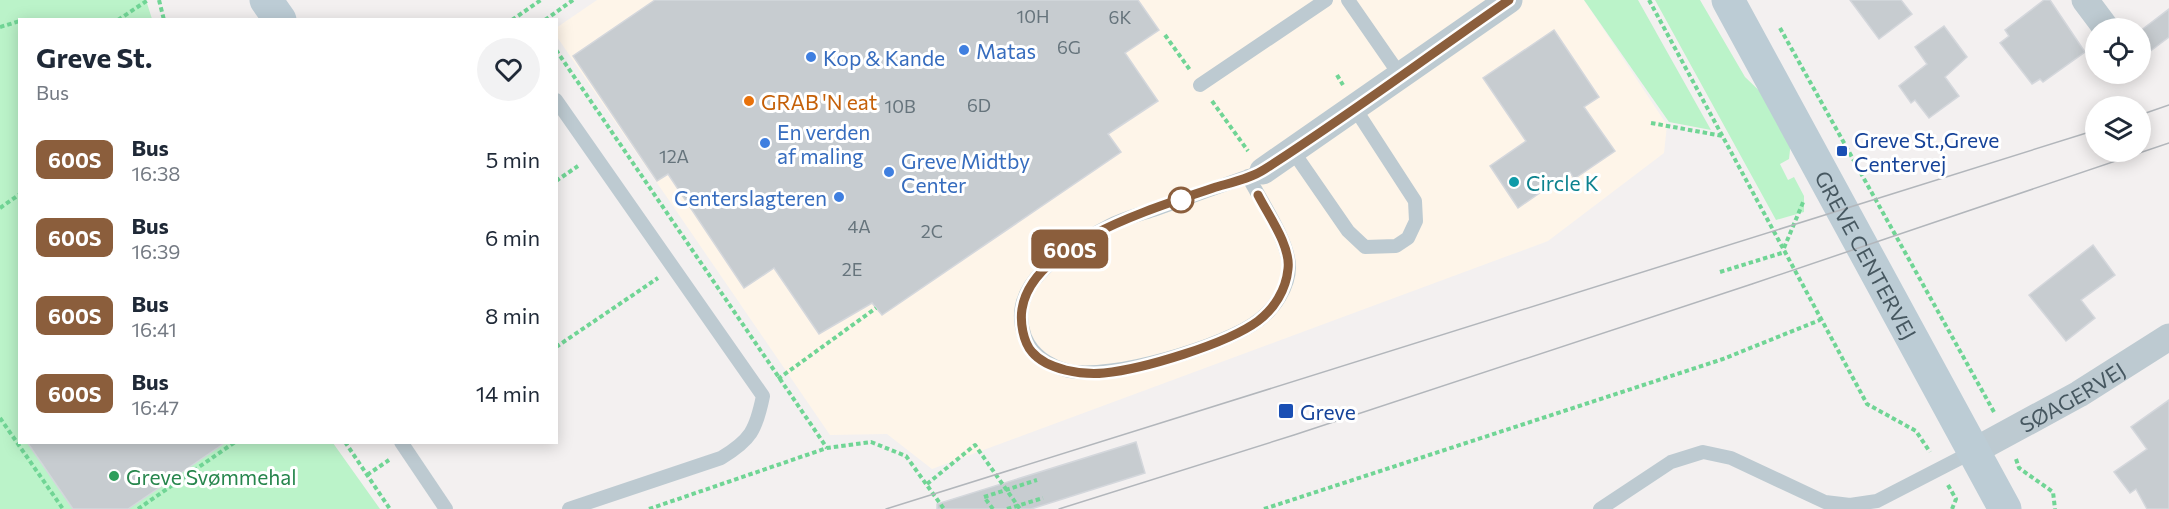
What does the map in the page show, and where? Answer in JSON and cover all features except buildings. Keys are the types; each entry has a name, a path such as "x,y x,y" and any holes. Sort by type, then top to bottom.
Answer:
{"street":[{"path":"266,0 279,18"},
{"path":"1256,174 1509,0"},
{"name":"GREVE CENTERVEJ","path":"1728,0 2005,509"},
{"path":"2085,0 2098,18"},
{"name":"SØAGERVEJ","path":"1974,451 2079,394 2169,337"}],"lane":[{"path":"1200,85 1326,0"},
{"path":"1348,0 1400,75"},
{"path":"558,103 763,396 756,428 740,447 722,458 569,509"},
{"path":"1292,150 1347,231 1365,247 1396,246 1408,238 1416,221 1415,201 1354,108"},
{"path":"1256,174 1286,250 1289,268 1274,306 1257,322 1231,336 1150,364 1103,374 1070,371 1047,362 1032,352 1024,334 1021,316 1024,296 1033,280 1045,267 1112,224 1256,174"},
{"path":"402,444 446,509"},
{"path":"1600,509 1671,462 1703,452 1731,458 1825,502 1850,505 1877,501 1974,451"}],"path":[{"path":"121,18 148,0"},
{"path":"159,0 164,18"},
{"path":"515,18 541,0"},
{"path":"547,18 573,0"},
{"path":"1649,0 1867,404 1916,431 1940,467 1956,499 1952,509"},
{"path":"1774,18 1981,392 2008,433 2019,468 2053,492 2055,509"},
{"path":"0,27 18,22"},
{"path":"558,53 827,448"},
{"path":"1651,123 1723,136"},
{"path":"0,208 18,195"},
{"path":"1784,251 1806,195"},
{"path":"1720,272 1784,251"},
{"path":"558,346 695,253"},
{"path":"778,379 876,308"},
{"path":"1264,509 1723,359 1820,320"},
{"path":"0,418 63,509"},
{"path":"649,509 827,448 871,442 906,456 944,509"},
{"path":"138,509 233,444"},
{"path":"346,444 390,509"},
{"path":"927,484 975,445 1019,507"},
{"path":"993,509 984,497 1037,480"},
{"path":"1007,509 1043,498"}],"shaded area":[{"path":"597,0 1584,0 1667,125 1664,153 1548,241 932,469 887,434 830,435 558,38 558,27"}],"green space":[{"path":"0,0 146,0 152,18 18,18 18,444 334,444 380,509 0,509"},
{"path":"1584,0 1638,0 1711,130 1669,122"},
{"path":"1655,0 1700,0 1745,77 1771,102 1791,141 1789,159 1780,164 1788,180 1794,177 1804,196 1804,212 1776,220"}],"tram line":[{"path":"2151,111 2169,105"},
{"path":"886,509 2085,133"},
{"path":"1059,509 1294,435 1752,284 2169,143"}],"bus line":[{"name":"600S","path":"1258,195 1286,250 1289,268 1274,306 1257,322 1231,336 1150,364 1103,374 1070,371 1047,362 1032,352 1024,334 1021,316 1024,296 1033,280 1045,267 1112,224 1263,171 1509,0"}],"place":[{"name":"Matas","path":"964,50"},
{"name":"Kop & Kande","path":"811,57"},
{"name":"GRAB 'N eat","path":"749,101"},
{"name":"En verden af maling","path":"765,143"},
{"name":"Greve St.,Greve Centervej","path":"1842,151"},
{"name":"Greve Midtby Center","path":"889,172"},
{"name":"Circle K","path":"1514,182"},
{"name":"Centerslagteren","path":"839,197"},
{"name":"Greve","path":"1286,411"},
{"name":"Greve Svømmehal","path":"114,476"}]}
